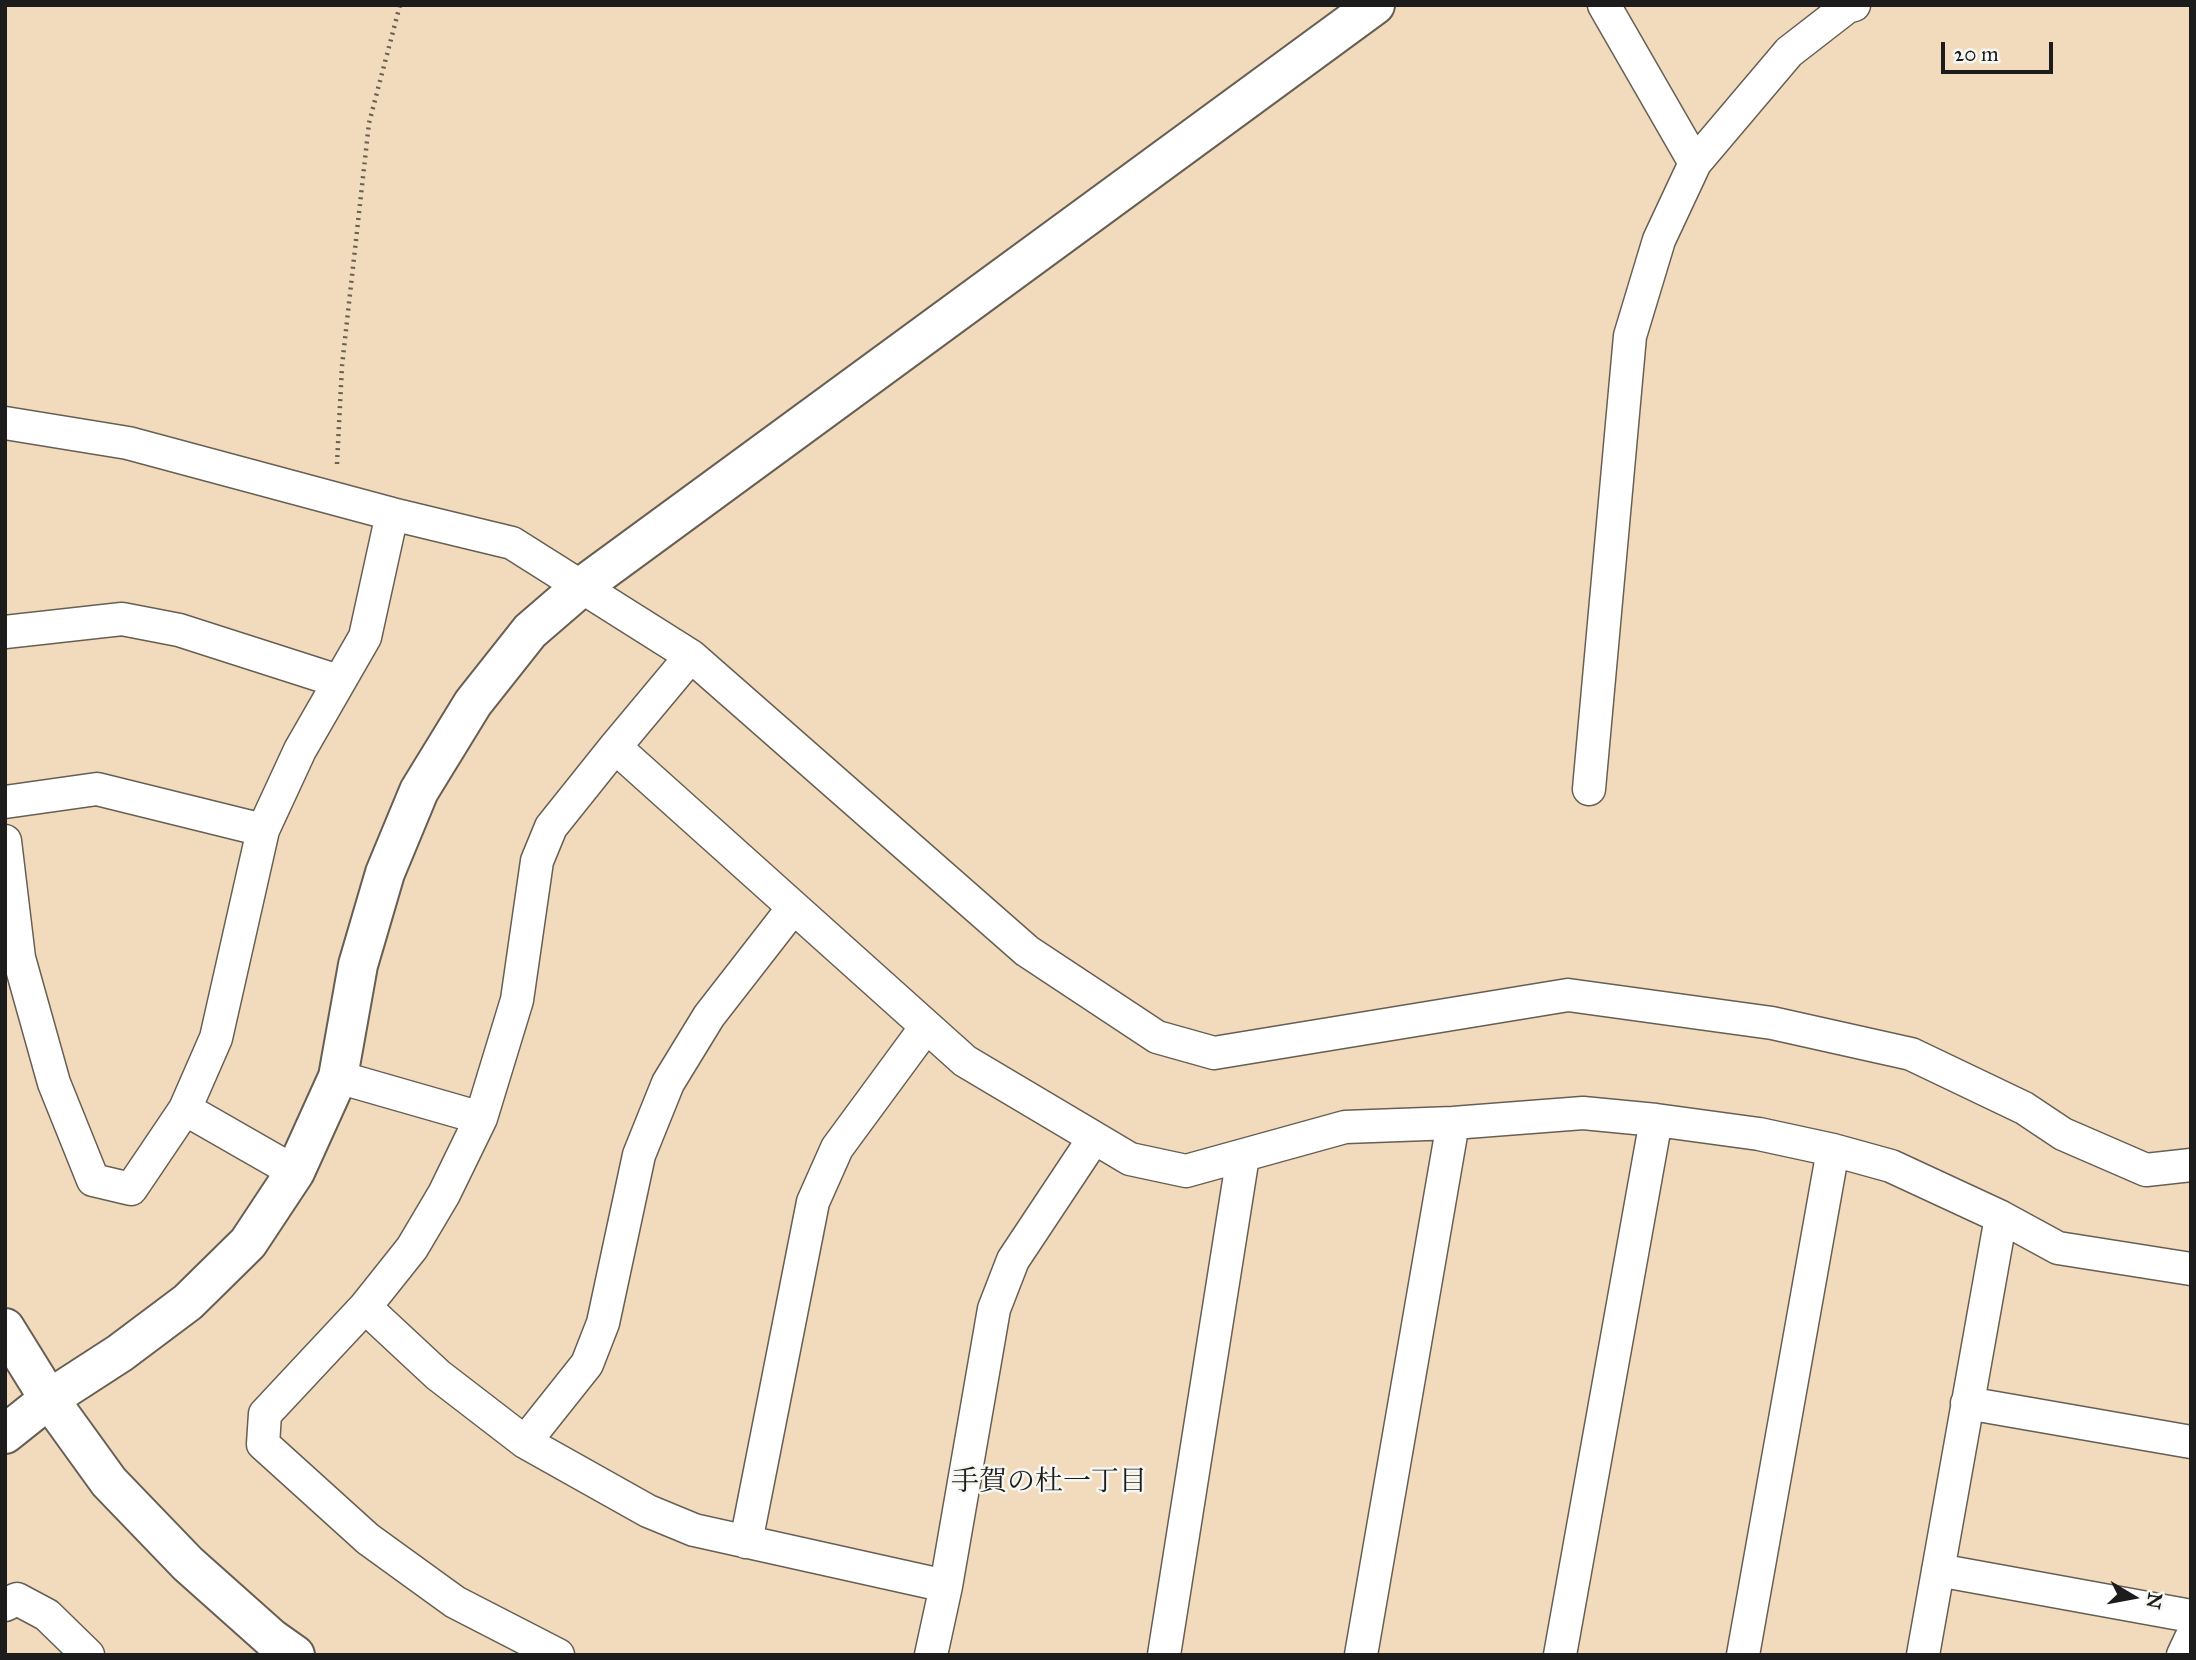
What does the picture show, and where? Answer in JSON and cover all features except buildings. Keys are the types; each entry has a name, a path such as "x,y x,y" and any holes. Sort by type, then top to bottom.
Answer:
{"street":[{"path":"5,1434 49,1399 120,1353 188,1302 248,1243 295,1172 338,1077 358,965 384,873 419,791 481,693 530,631 581,586 1375,5"},
{"path":"1604,5 1695,163"},
{"path":"1589,789 1630,336 1660,240 1695,163 1789,52 1847,7 1854,5"},
{"path":"5,423 128,443 392,514 512,543 691,656 1027,951 1157,1037 1214,1053 1568,995 1772,1023 1911,1054 2024,1108 2063,1134 2146,1170 2191,1165"},
{"path":"5,841 19,958 54,1083 93,1180 131,1189 185,1109 216,1038 263,830 300,750 365,637 392,514"},
{"path":"5,632 122,619 179,630 338,681"},
{"path":"558,1655 455,1602 368,1539 263,1444 265,1414 365,1307 412,1248 444,1194 481,1118 516,1000 537,861 551,827 691,656"},
{"path":"615,747 965,1061 1130,1159 1186,1171 1345,1127 1453,1123 1583,1113 1656,1120 1759,1135 1833,1150 1891,1166 2001,1217 2058,1248 2191,1269"},
{"path":"5,802 97,789 263,830"},
{"path":"525,1442 587,1364 603,1323 639,1155 668,1083 709,1016 793,908"},
{"path":"746,1542 813,1202 837,1148 926,1027"},
{"path":"338,1077 481,1118"},
{"path":"185,1109 295,1172"},
{"path":"1560,1655 1656,1120"},
{"path":"1361,1655 1453,1123"},
{"path":"931,1655 946,1586 994,1309 1013,1259 1094,1138"},
{"path":"1743,1655 1833,1150"},
{"path":"1164,1655 1243,1156"},
{"path":"1923,1655 2001,1217"},
{"path":"365,1307 439,1375 525,1442 648,1511 694,1530 946,1586"},
{"path":"5,1328 49,1399 109,1482 188,1564 271,1638 295,1655"},
{"path":"1967,1402 2191,1442"},
{"path":"1938,1570 2191,1616"},
{"path":"5,1605 17,1599 47,1615 88,1655"},
{"path":"2183,1655 2191,1638"}],"path":[{"path":"335,498 342,366 369,123 400,5"}],"district":[{"name":"手賀の杜一丁目","path":"1049,1483"}]}
